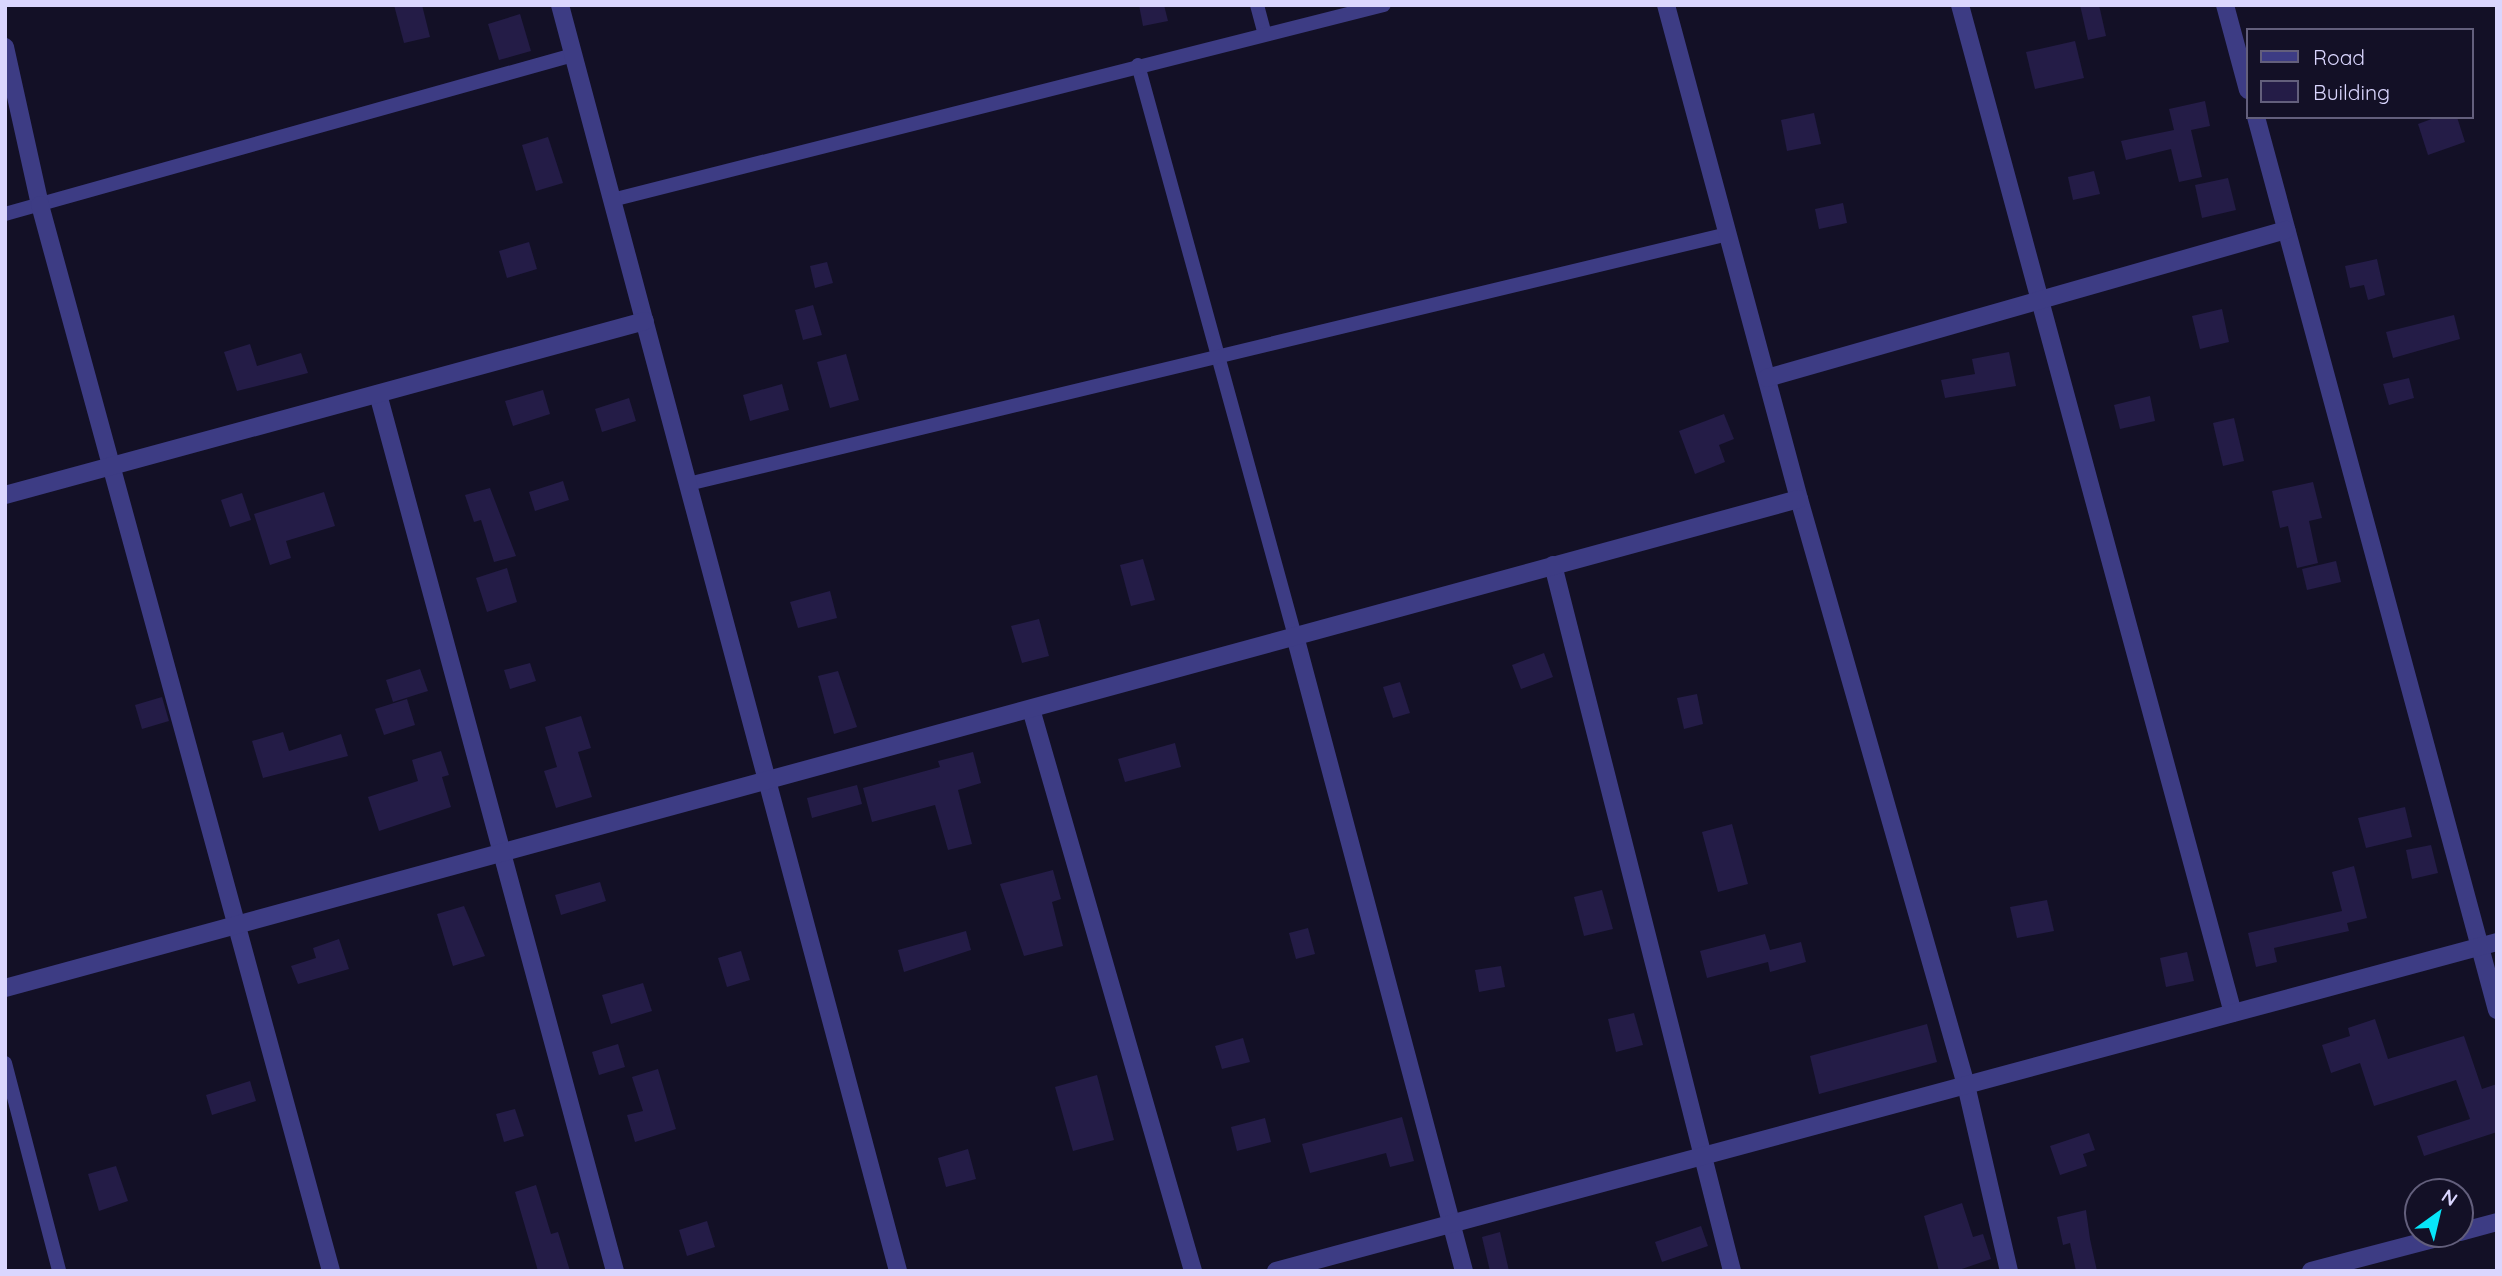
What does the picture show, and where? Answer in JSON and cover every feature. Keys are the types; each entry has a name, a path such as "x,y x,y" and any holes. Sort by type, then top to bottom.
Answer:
{"street":[{"path":"560,5 898,1271"},
{"path":"1666,5 1799,499 1966,1085 2009,1271"},
{"path":"1960,5 2233,1013"},
{"path":"2225,5 2246,83"},
{"path":"5,47 40,205 114,465 331,1271"},
{"path":"2257,119 2489,944 2497,1010"},
{"path":"1767,378 2286,230"},
{"path":"5,495 645,321"},
{"path":"378,394 615,1271"},
{"path":"5,988 1799,499"},
{"path":"1553,565 1732,1271"},
{"path":"1295,636 1464,1271"},
{"path":"1031,709 1193,1271"},
{"path":"1276,1271 2489,944"},
{"path":"2474,1228 2497,1222"},
{"path":"2311,1271 2404,1247"}],"lane":[{"path":"1257,5 1265,34"},
{"path":"612,201 1138,65 1384,5"},
{"path":"5,214 573,55"},
{"path":"1138,65 1295,636"},
{"path":"688,484 1728,234"},
{"path":"5,1063 59,1271"}],"building":[{"path":"394,5 422,5 430,37 404,43"},
{"path":"1139,5 1164,5 1168,21 1143,26"},
{"path":"2080,5 2099,5 2106,36 2088,40"},
{"path":"520,14 531,51 499,60 488,24"},
{"path":"2075,41 2084,78 2035,89 2026,52"},
{"path":"2205,101 2210,126 2191,130 2202,177 2179,182 2171,149 2126,160 2121,141 2174,130 2169,109"},
{"path":"1814,113 1821,144 1787,151 1781,120"},
{"path":"2432,119 2458,119 2465,142 2428,155 2418,124"},
{"path":"548,137 563,183 536,191 522,145"},
{"path":"2094,171 2100,194 2073,200 2068,177"},
{"path":"2228,178 2236,210 2202,218 2195,185"},
{"path":"1843,203 1847,223 1819,229 1815,209"},
{"path":"529,242 537,269 507,278 499,251"},
{"path":"2377,259 2385,295 2368,300 2364,285 2350,288 2345,266"},
{"path":"827,262 833,283 815,288 810,266"},
{"path":"813,305 822,335 803,340 795,310"},
{"path":"2222,309 2229,342 2200,349 2192,316"},
{"path":"2454,315 2460,339 2393,358 2386,332"},
{"path":"250,344 257,366 301,353 308,373 237,391 224,352"},
{"path":"2009,352 2016,386 1945,398 1941,380 1975,374 1972,359"},
{"path":"846,354 859,400 830,408 817,362"},
{"path":"2409,378 2414,398 2389,405 2383,384"},
{"path":"782,384 789,410 750,421 743,395"},
{"path":"543,390 550,414 513,426 505,401"},
{"path":"2150,396 2155,421 2120,429 2114,405"},
{"path":"629,398 636,421 602,432 595,409"},
{"path":"1724,414 1734,439 1719,445 1725,462 1695,474 1679,431"},
{"path":"2234,418 2244,461 2223,466 2213,423"},
{"path":"563,481 569,500 535,511 529,492"},
{"path":"2313,482 2322,518 2309,521 2318,563 2297,568 2288,526 2280,528 2272,491"},
{"path":"490,488 516,556 494,562 481,520 474,522 465,495"},
{"path":"324,492 335,526 286,541 291,558 270,565 254,514"},
{"path":"242,493 251,520 230,527 221,500"},
{"path":"1143,559 1155,600 1131,606 1120,565"},
{"path":"2336,561 2341,582 2307,590 2302,569"},
{"path":"507,568 517,602 487,612 476,578"},
{"path":"830,591 837,618 798,628 790,602"},
{"path":"1039,619 1049,656 1022,663 1011,626"},
{"path":"1544,653 1553,677 1521,689 1512,665"},
{"path":"530,663 536,681 510,689 504,670"},
{"path":"420,669 428,691 393,702 386,680"},
{"path":"838,671 857,727 834,734 818,676"},
{"path":"1400,682 1410,713 1393,718 1383,687"},
{"path":"1697,694 1703,724 1684,729 1677,698"},
{"path":"162,697 169,721 142,729 135,705"},
{"path":"407,699 415,725 384,735 375,709"},
{"path":"581,716 591,748 578,752 592,797 556,808 544,771 557,767 545,727"},
{"path":"283,732 289,751 341,734 348,756 263,778 252,741"},
{"path":"1175,743 1181,767 1125,782 1118,759"},
{"path":"441,751 449,775 442,777 451,807 379,831 368,797 418,781 412,760"},
{"path":"973,752 981,783 958,790 972,844 948,850 935,805 872,822 863,788 940,767 938,761"},
{"path":"857,785 862,804 812,818 807,798"},
{"path":"2405,807 2412,837 2366,848 2358,818"},
{"path":"1732,824 1748,884 1718,892 1702,832"},
{"path":"2431,845 2438,873 2412,879 2406,850"},
{"path":"2354,866 2367,918 2347,923 2349,931 2274,948 2277,962 2256,967 2248,933 2342,911 2332,872"},
{"path":"1053,870 1061,899 1052,902 1063,946 1024,956 1000,884"},
{"path":"600,882 606,901 561,915 555,895"},
{"path":"1602,890 1613,929 1584,936 1574,897"},
{"path":"2047,900 2054,931 2017,938 2010,907"},
{"path":"464,906 485,956 453,966 437,914"},
{"path":"1308,928 1315,954 1296,959 1289,933"},
{"path":"966,931 971,950 904,972 898,950"},
{"path":"1765,934 1770,950 1801,942 1806,962 1770,972 1768,962 1707,978 1700,951"},
{"path":"339,939 349,969 298,984 291,966 316,958 313,948"},
{"path":"741,951 750,980 727,987 718,958"},
{"path":"2187,952 2194,981 2166,987 2160,958"},
{"path":"1501,966 1505,987 1479,992 1475,970"},
{"path":"643,983 652,1011 611,1024 602,995"},
{"path":"1634,1013 1643,1045 1616,1052 1608,1019"},
{"path":"2375,1019 2388,1059 2464,1036 2482,1089 2497,1084 2497,1132 2424,1156 2417,1136 2470,1119 2456,1080 2374,1106 2360,1063 2331,1073 2322,1045 2350,1036 2348,1028"},
{"path":"1927,1024 1937,1062 1819,1094 1810,1056"},
{"path":"1243,1038 1250,1062 1222,1069 1215,1046"},
{"path":"618,1044 625,1067 599,1075 592,1052"},
{"path":"658,1069 676,1129 635,1142 627,1115 643,1111 632,1077"},
{"path":"1097,1075 1114,1140 1073,1151 1055,1087"},
{"path":"250,1081 256,1101 212,1115 206,1095"},
{"path":"515,1109 524,1136 504,1142 496,1114"},
{"path":"1402,1117 1414,1161 1390,1167 1386,1153 1310,1173 1302,1144"},
{"path":"1265,1118 1271,1142 1237,1151 1231,1127"},
{"path":"2089,1133 2095,1150 2083,1154 2087,1166 2060,1175 2050,1146"},
{"path":"968,1149 976,1179 946,1187 938,1158"},
{"path":"116,1166 128,1201 99,1211 88,1174"},
{"path":"536,1185 551,1234 558,1232 570,1271 538,1271 515,1192"},
{"path":"1962,1203 1973,1237 1983,1234 1991,1259 1956,1271 1939,1271 1924,1216"},
{"path":"2086,1210 2097,1271 2076,1271 2070,1243 2063,1245 2057,1217"},
{"path":"707,1221 715,1247 687,1256 679,1230"},
{"path":"1701,1226 1708,1246 1662,1262 1655,1242"},
{"path":"1500,1232 1509,1271 1490,1271 1482,1237"}]}
